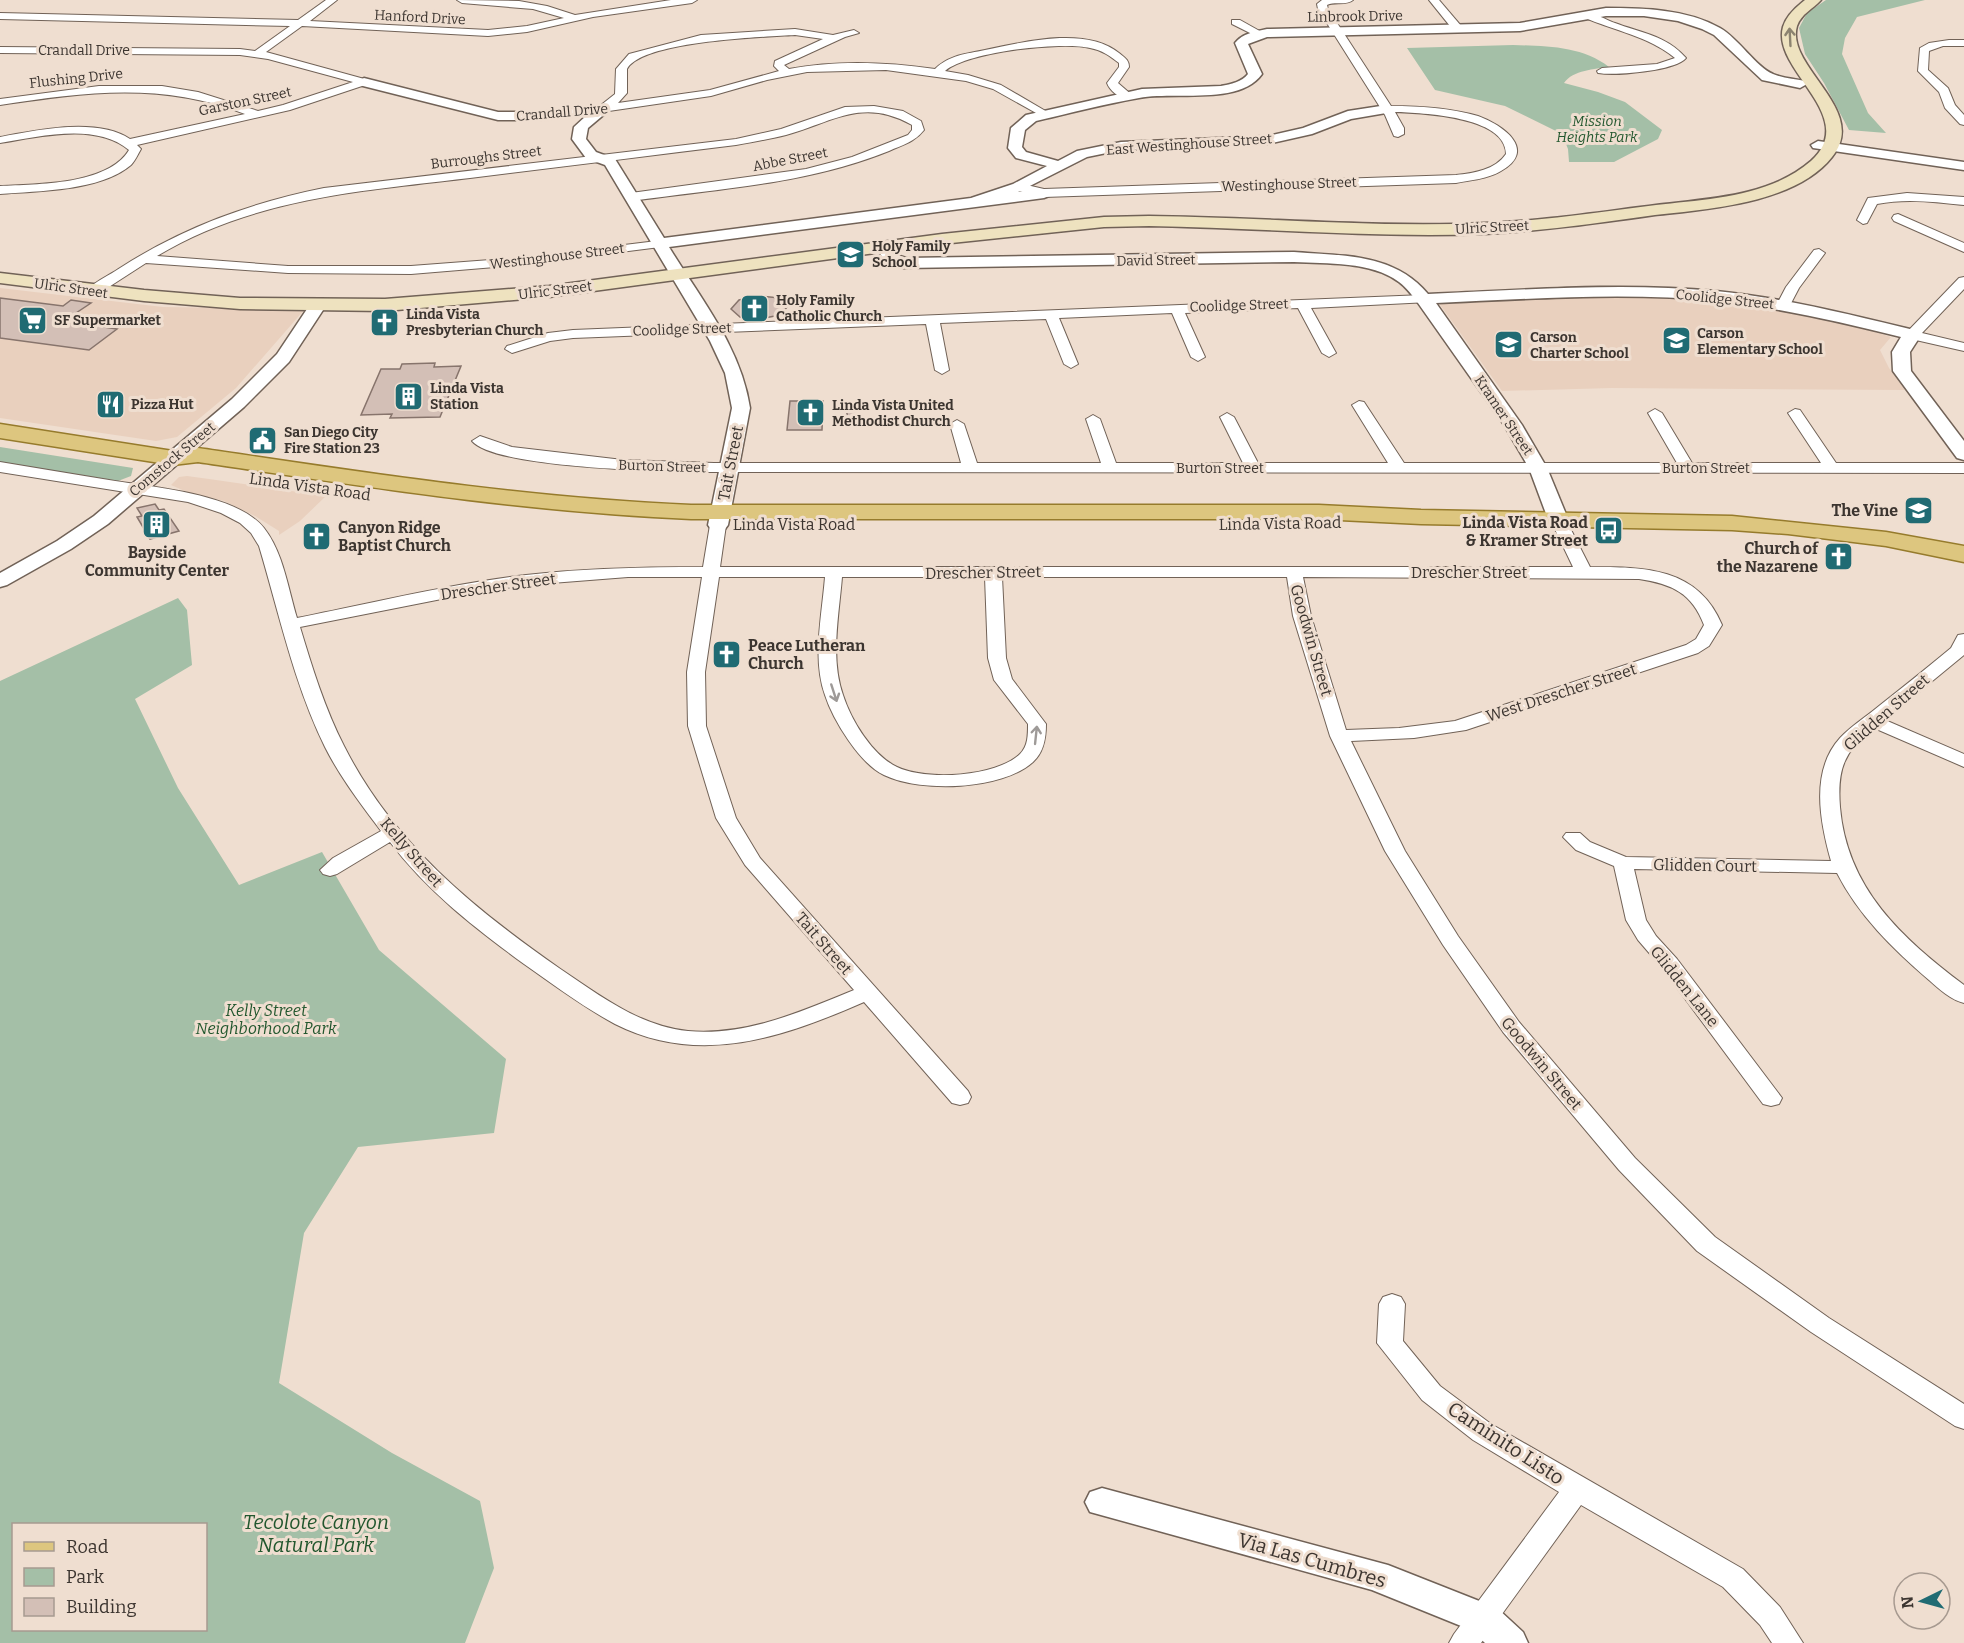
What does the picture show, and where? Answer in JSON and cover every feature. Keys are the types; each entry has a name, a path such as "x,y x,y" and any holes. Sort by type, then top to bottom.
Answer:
{"main road":[{"path":"1799,0 1781,15 1776,22 1774,33 1779,51 1805,81 1820,94 1835,127 1825,146"},
{"path":"1814,0 1800,10 1788,32 1789,42 1805,81 1825,146"},
{"name":"Ulric Street","path":"0,278 180,301 317,307 387,305 479,299 883,246 1107,221 1465,229 1567,222 1708,203 1771,188 1804,174 1817,165 1825,146"},
{"name":"Linda Vista Road","path":"0,432 173,458 187,467 479,510 602,521 719,519 1321,524 1421,517 1685,520 1788,527 1886,539 1964,554"}],"street":[{"path":"256,55 332,0"},
{"path":"462,0 551,8 574,18"},
{"name":"Hanford Drive","path":"0,16 229,20 488,39 574,18 692,0"},
{"path":"1348,0 1329,0 1322,4 1323,9 1387,109 1398,128 1398,134"},
{"path":"1434,0 1458,29"},
{"name":"Linbrook Drive","path":"1260,34 1537,26 1587,15 1628,11 1692,21 1718,33 1767,78 1805,81"},
{"path":"1587,15 1664,43 1681,58 1676,63 1659,66 1602,71"},
{"path":"1236,22 1260,34"},
{"name":"Tait Street","path":"836,38 811,32 701,38 633,56 623,62 621,67 621,93 617,99 581,127 578,133 579,139 591,155 610,162 711,329 728,360 740,389 741,408 719,519 696,672 697,726 726,818 752,861 960,1097"},
{"path":"786,72 779,66 779,63 836,38 854,33"},
{"path":"1058,165 1021,155 1015,148 1018,128 1031,118 1127,96 1150,92 1221,90 1244,84 1250,81 1255,74 1241,43 1246,38 1260,34"},
{"path":"1964,43 1937,44 1928,47 1924,50 1922,67 1923,71 1947,92 1949,106 1964,122"},
{"path":"938,72 950,61 1024,45 1080,44 1107,49 1118,55 1124,62 1124,67 1112,83 1114,88 1127,96"},
{"name":"Crandall Drive","path":"1,51 214,50 256,55 498,116 537,116 602,109 711,93 786,72 862,67 938,72 968,78 997,87 1045,115"},
{"name":"Garston Street","path":"130,143 310,102 364,82"},
{"name":"Flushing Drive","path":"0,102 85,89 142,87 176,90 245,108 259,115"},
{"name":"Burroughs Street","path":"93,291 182,237 224,217 294,198 324,192 762,137 804,126 845,110 874,109 899,113"},
{"name":"East Westinghouse Street","path":"968,204 1018,187 1082,154 1121,146 1252,142 1287,137 1348,115 1387,109 1444,113 1487,124"},
{"name":"Abbe Street","path":"631,197 767,180 856,160 912,137 918,130 917,123 899,113"},
{"name":"Westinghouse Street","path":"1018,187 1044,193 1456,179 1487,173 1508,162 1512,146 1508,138 1487,124"},
{"path":"0,140 51,132 79,132 109,134 130,143 135,149 133,156 125,164 113,171 86,180 0,190"},
{"path":"1825,146 1963,164"},
{"path":"968,204 1044,193"},
{"path":"1863,220 1872,201 1887,197 1914,196 1964,201"},
{"name":"Westinghouse Street","path":"144,259 245,268 377,271 507,263 968,204"},
{"path":"1898,218 1964,248"},
{"name":"David Street","path":"883,246 891,258 924,264 1294,257 1332,260 1369,266 1400,276 1411,284 1424,299"},
{"path":"1783,306 1792,287 1819,253"},
{"path":"1964,281 1901,348 1899,360 1902,371 1964,454"},
{"name":"Coolidge Street","path":"512,349 548,337 573,334 1176,308 1629,292 1718,296 1783,306 1964,347"},
{"name":"Kramer Street","path":"1424,299 1513,425 1538,468 1558,519 1584,572"},
{"path":"1302,303 1329,353"},
{"name":"Comstock Street","path":"0,581 64,545 101,520 173,458 270,373 294,343 317,307"},
{"path":"1176,308 1198,357"},
{"path":"1052,314 1071,364"},
{"path":"932,318 942,370"},
{"path":"1359,405 1400,468"},
{"path":"1655,413 1687,468"},
{"path":"1795,413 1831,467"},
{"path":"1227,417 1253,468"},
{"path":"1093,419 1110,467"},
{"path":"957,424 970,467"},
{"name":"Burton Street","path":"480,441 491,448 618,466 729,468 1964,468"},
{"name":"Kelly Street","path":"0,468 191,498 227,510 246,520 257,530 267,546 290,624 317,704 334,745 357,784 392,833 423,870 498,935 595,1005 631,1023 674,1035 712,1039 754,1034 794,1023 868,992"},
{"name":"Drescher Street","path":"290,624 472,588 526,580 628,572 1584,572 1644,574 1678,584"},
{"path":"834,573 829,669 833,694 846,722 877,761 890,771 904,776 945,782 997,773 1022,761 1036,744 1037,724 1003,680 997,658 993,572"},
{"name":"Goodwin Street","path":"1293,572 1302,616 1339,736 1395,851 1450,940 1511,1028 1627,1164 1706,1244 1820,1325 1964,1418"},
{"name":"West Drescher Street","path":"1339,736 1387,736 1459,726 1692,650 1703,642 1713,625 1708,608 1686,586 1678,584"},
{"name":"Glidden Street","path":"1964,639 1958,651 1842,747 1831,769 1830,821 1834,844 1843,867 1873,915 1921,964 1964,996"},
{"path":"1873,721 1964,761"},
{"path":"330,870 392,833"},
{"name":"Glidden Court","path":"1573,837 1583,846 1623,863 1843,867"},
{"name":"Glidden Lane","path":"1623,863 1636,920 1648,940 1670,964 1771,1098"},
{"name":"Caminito Listo","path":"1392,1304 1390,1343 1431,1393 1482,1432 1733,1578 1770,1616 1788,1643"},
{"name":"Caminito Listo","path":"1474,1631 1577,1489"},
{"name":"Via Las Cumbres","path":"1102,1502 1376,1576 1474,1631 1510,1643"}],"shaded area":[{"path":"0,288 163,307 305,309 236,388 177,437 156,441 0,418"},
{"name":"Carson Elementary School","path":"1605,294 1719,299 1840,321 1891,337 1880,350 1889,368 1905,390 1612,388 1502,391 1438,302"},
{"path":"187,476 326,496 300,521 279,535 279,531 255,516 224,501 187,492 171,485 179,477"}],"green space":[{"path":"1826,0 1925,0 1857,17 1845,38 1842,54 1868,113 1886,133 1849,130 1824,83 1805,54 1799,28 1807,13"},
{"name":"Mission Heights Park","path":"1513,45 1563,48 1587,55 1609,67 1573,75 1564,83 1625,102 1662,130 1658,139 1614,162 1569,162 1568,149 1562,134 1505,106 1435,90 1407,48"},
{"path":"0,447 133,468 131,476 118,481 0,462"},
{"path":"178,598 187,610 192,665 135,699 178,788 239,885 322,852 379,950 506,1059 494,1133 358,1147 304,1233 279,1383 392,1453 480,1501 494,1568 465,1643 0,1643 0,681"}],"building":[{"name":"Holy Family Catholic Church","path":"759,296 780,298 788,306 780,315 760,319 740,317 731,309 739,300"},
{"name":"SF Supermarket","path":"0,298 63,306 71,300 91,303 64,321 117,329 89,350 0,338"},
{"name":"Linda Vista Station","path":"435,363 434,367 461,366 440,417 390,418 392,414 361,415 381,369 400,369 402,364"},
{"name":"Linda Vista United Methodist Church","path":"790,401 823,401 822,430 787,430"},
{"path":"847,402 860,402 859,418 847,418"},
{"name":"Bayside Community Center","path":"155,504 159,510 164,509 179,531 150,539 137,517 142,516 137,508"}],"place":[{"name":"Holy Family School","path":"851,254"},
{"name":"Holy Family Catholic Church","path":"755,308"},
{"name":"SF Supermarket","path":"33,320"},
{"name":"Linda Vista Presbyterian Church","path":"385,322"},
{"name":"Carson Elementary School","path":"1676,341"},
{"name":"Carson Charter School","path":"1509,345"},
{"name":"Linda Vista Station","path":"409,396"},
{"name":"Pizza Hut","path":"110,404"},
{"name":"Linda Vista United Methodist Church","path":"811,413"},
{"name":"San Diego City Fire Station 23","path":"263,440"},
{"name":"The Vine","path":"1919,510"},
{"name":"Bayside Community Center","path":"157,524"},
{"name":"Linda Vista Road & Kramer Street","path":"1609,531"},
{"name":"Canyon Ridge Baptist Church","path":"317,536"},
{"name":"Church of the Nazarene","path":"1839,557"},
{"name":"Peace Lutheran Church","path":"727,654"}],"park label":[{"name":"Kelly Street Neighborhood Park","path":"266,1019"},
{"name":"Tecolote Canyon Natural Park","path":"316,1534"}]}
